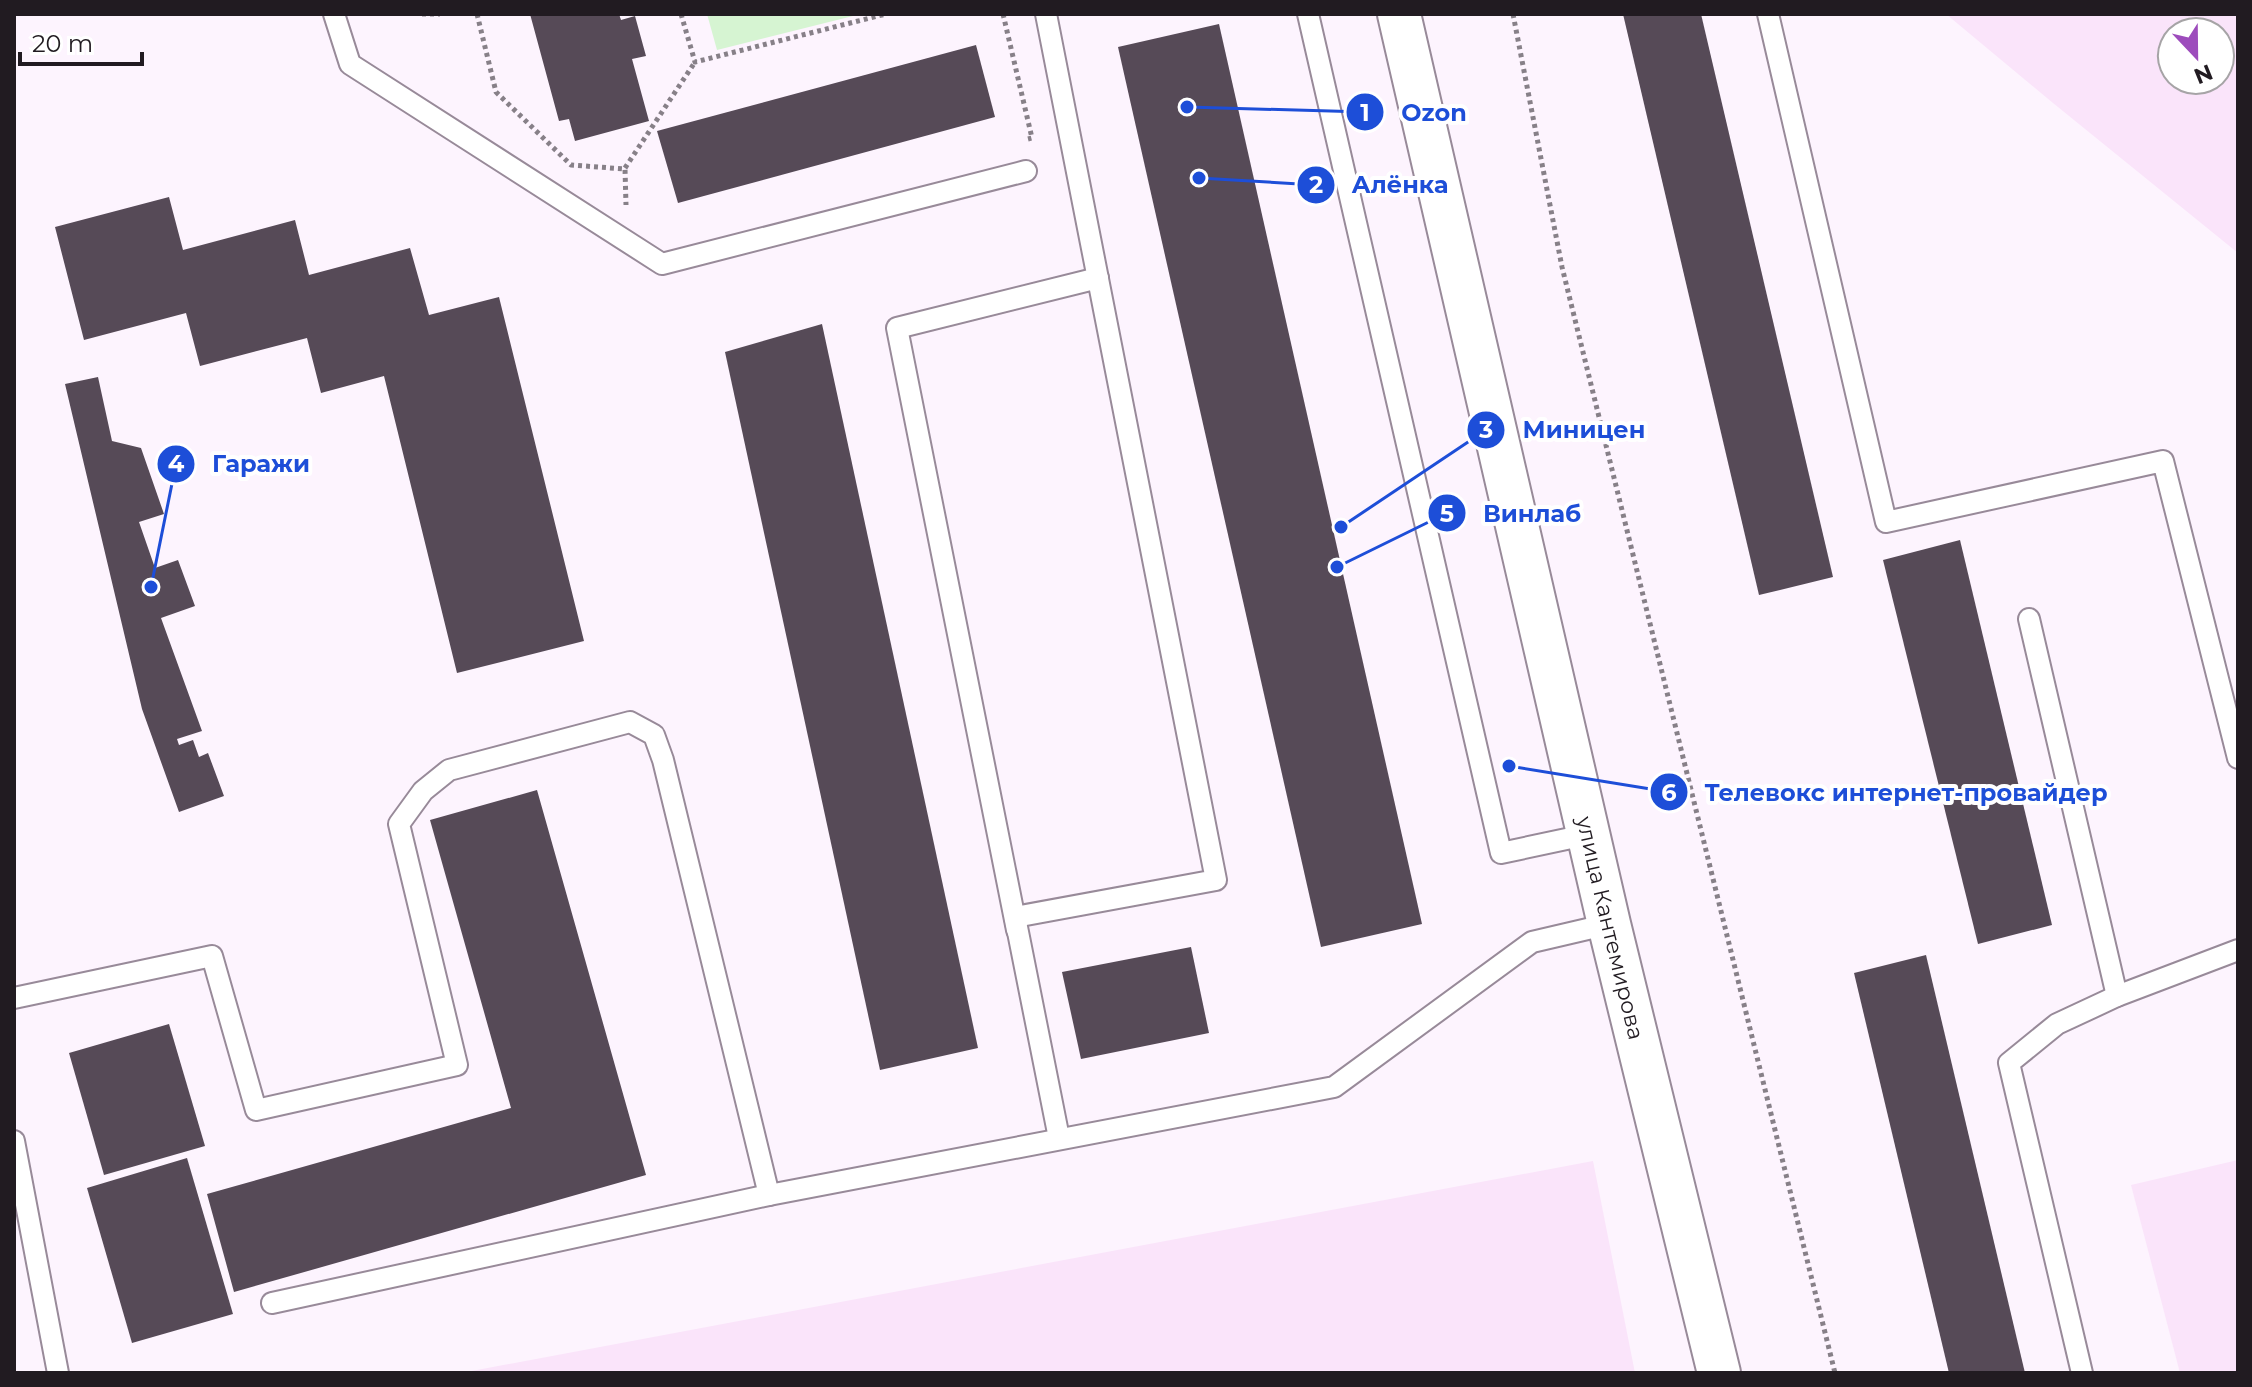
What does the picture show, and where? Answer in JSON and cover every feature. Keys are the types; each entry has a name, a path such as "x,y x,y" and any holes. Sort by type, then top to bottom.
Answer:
{"street":[{"name":"улица Кантемирова","path":"1399,14 1609,924 1719,1373"}],"lane":[{"path":"334,14 350,64 662,264 1026,171"},
{"path":"1019,939 1015,917 1216,880 1046,14"},
{"path":"1308,14 1501,853 1590,834"},
{"path":"1768,14 1886,522 2163,461 2238,758"},
{"path":"1059,1138 897,328 1098,278"},
{"path":"2029,619 2117,996"},
{"path":"14,998 212,956 256,1110 457,1065 399,824 423,791 449,770 630,722 654,735 663,760 769,1195"},
{"path":"272,1303 769,1195 1334,1087 1532,942 1609,924"},
{"path":"2082,1373 2009,1063 2057,1024 2117,996 2238,950"},
{"path":"14,1141 58,1373"}],"path":[{"path":"422,14 440,14"},
{"path":"477,14 496,92 571,165 625,169"},
{"path":"681,14 695,62"},
{"path":"636,215 626,206 625,169 695,62 886,14"},
{"path":"1003,14 1032,138 1017,143"},
{"path":"1513,14 1562,267 1835,1373"}],"shaded area":[{"path":"1946,14 2238,14 2238,253 2053,103"},
{"path":"2238,1160 2238,1373 2180,1373 2131,1185"},
{"path":"1593,1161 1635,1373 461,1373"}],"green space":[{"path":"707,14 861,14 717,50"}],"building":[{"path":"530,14 619,14 621,20 635,16 646,56 632,59 649,121 575,141 569,119 559,121"},
{"path":"1623,14 1701,14 1833,577 1759,595"},
{"path":"1219,24 1422,924 1321,947 1118,47"},
{"path":"976,45 995,117 678,203 657,131"},
{"path":"169,197 183,250 295,220 309,275 410,248 429,315 499,297 584,641 457,673 384,376 321,393 307,338 200,366 186,313 84,340 55,227"},
{"path":"822,324 978,1048 880,1070 725,352"},
{"path":"98,377 112,441 141,448 164,514 139,522 155,568 178,560 195,606 161,618 202,731 177,739 179,745 193,740 199,757 208,753 224,796 179,812 142,709 65,384"},
{"path":"1960,540 2052,925 1978,944 1883,560"},
{"path":"537,790 646,1175 234,1292 207,1194 511,1108 430,820"},
{"path":"1191,947 1209,1033 1081,1059 1062,972"},
{"path":"1926,955 2025,1373 1949,1373 1854,973"},
{"path":"169,1024 205,1146 104,1175 69,1053"},
{"path":"187,1158 233,1314 132,1343 87,1188"}],"place":[{"name":"Ozon","path":"1187,107"},
{"name":"Алёнка","path":"1199,178"},
{"name":"Миницен","path":"1341,527"},
{"name":"Винлаб","path":"1337,567"},
{"name":"Гаражи","path":"151,587"},
{"name":"Телевокс интернет-провайдер","path":"1509,766"}]}
